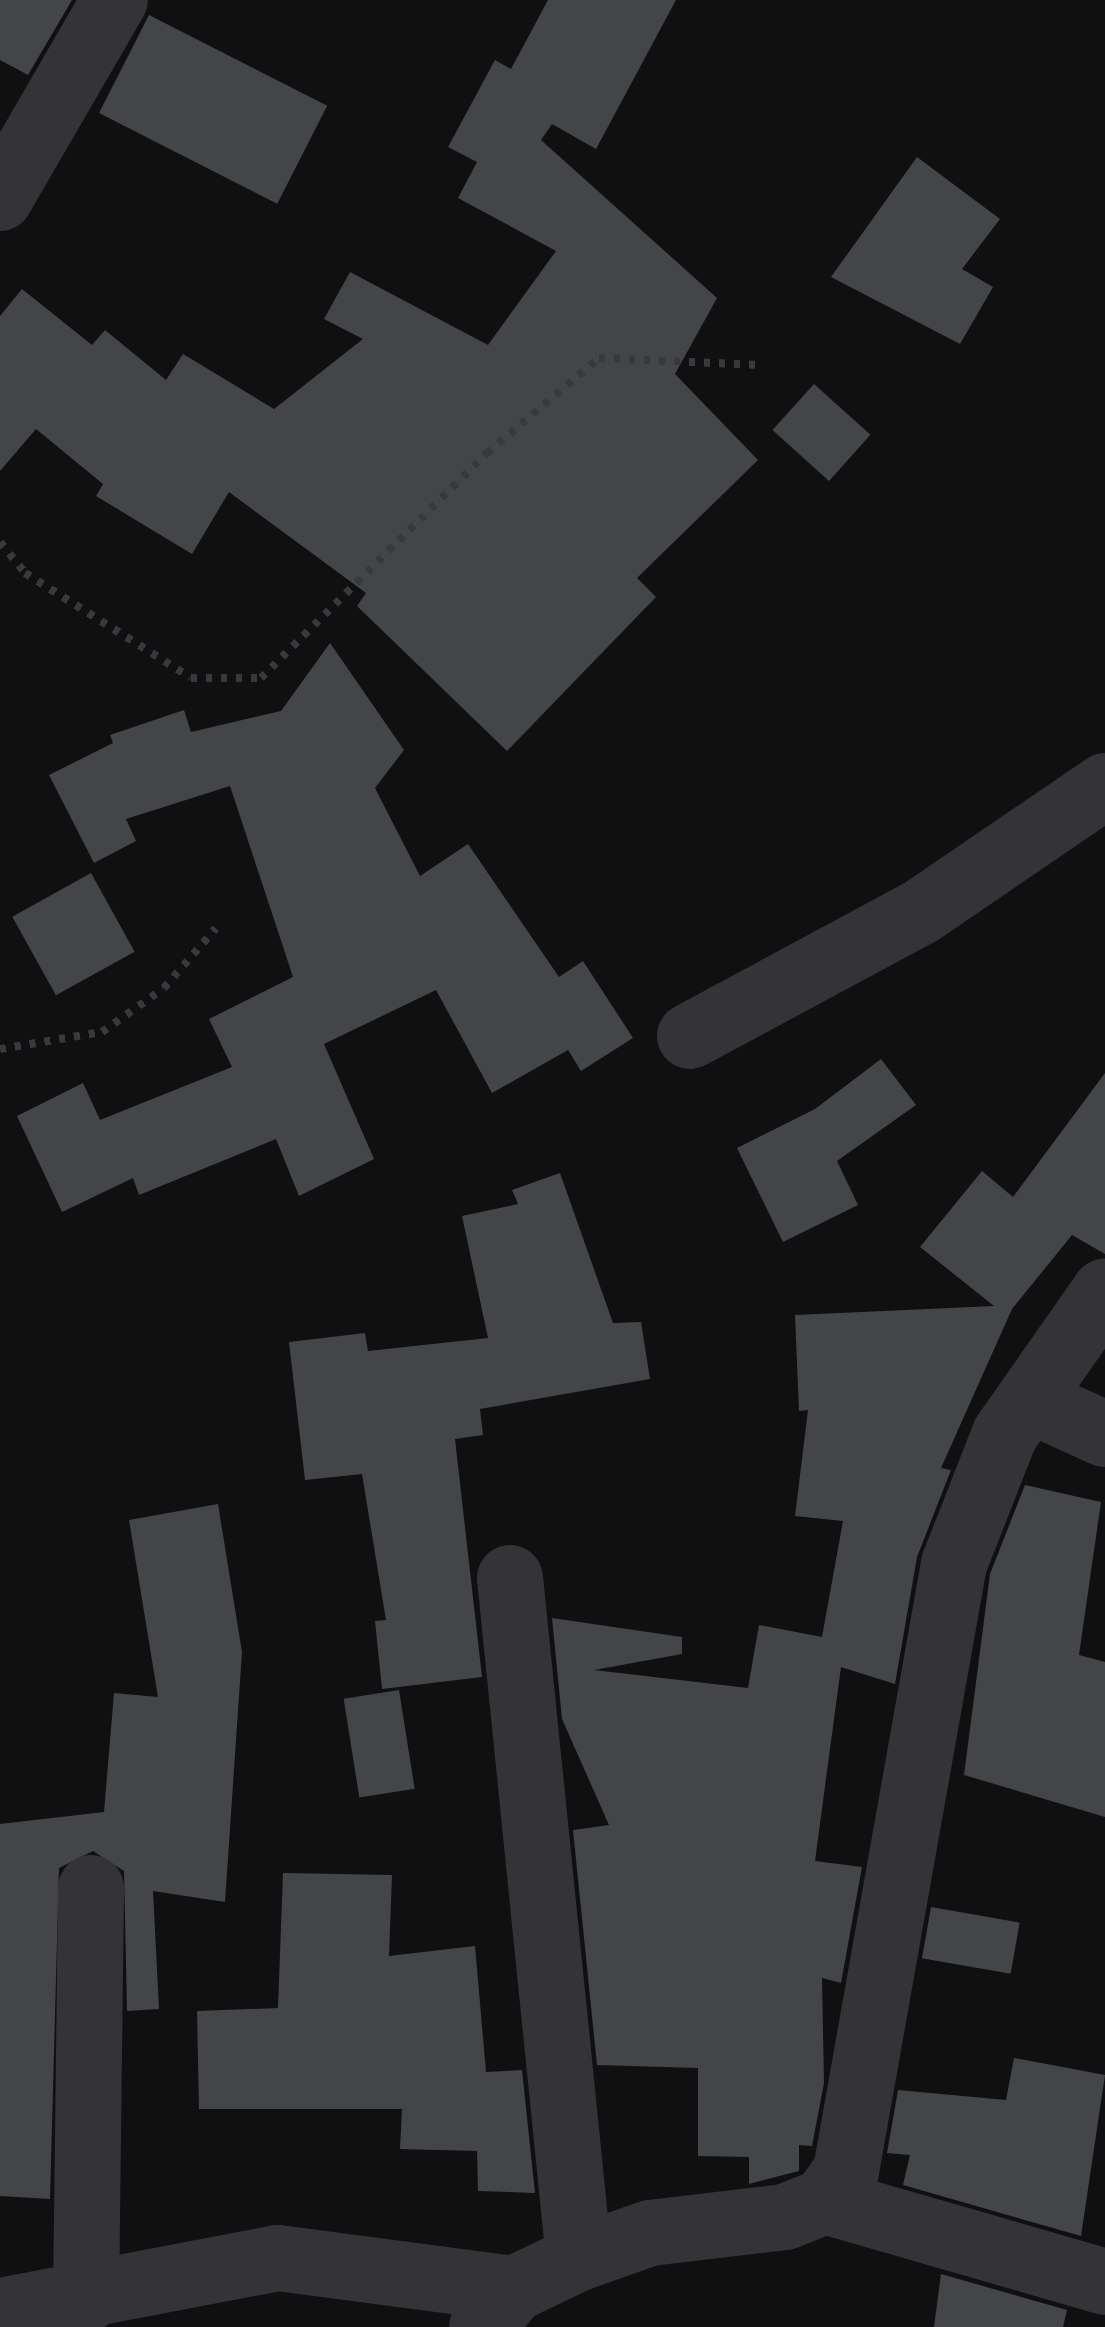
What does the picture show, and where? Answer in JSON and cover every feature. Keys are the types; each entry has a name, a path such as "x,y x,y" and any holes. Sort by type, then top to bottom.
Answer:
{"street":[{"path":"0,198 116,0"},
{"path":"689,1036 922,910 1105,786"},
{"path":"0,2311 86,2300 278,2258 498,2308 579,2258 650,2233 785,2217 825,2201 845,2171 954,1564 1005,1434 1034,1402 1105,1291"},
{"path":"1034,1402 1105,1434"},
{"path":"510,1578 579,2258"},
{"path":"86,2300 91,1888"},
{"path":"825,2201 1105,2282"}],"path":[{"path":"0,542 26,572 191,678 261,678 487,453 599,358 760,365"},
{"path":"0,1049 102,1032 164,988 216,928"}],"building":[{"path":"0,0 72,0 28,75 0,60"},
{"path":"548,0 676,0 596,149 552,124 541,140 717,298 675,374 758,460 637,578 656,597 507,751 357,606 366,593 229,492 192,554 96,496 103,484 36,429 0,471 0,316 22,289 92,345 105,330 166,380 183,354 274,409 363,339 324,319 350,272 488,345 556,251 458,198 477,162 448,147 495,60 511,69"},
{"path":"149,15 327,106 277,204 99,113"},
{"path":"917,157 1000,219 962,269 993,287 960,344 831,277"},
{"path":"814,384 870,435 829,481 773,430"},
{"path":"330,643 404,750 375,788 420,876 468,844 559,977 583,961 633,1038 581,1071 568,1050 492,1093 436,990 324,1044 374,1159 299,1196 276,1139 139,1195 133,1178 62,1212 17,1116 83,1083 100,1120 232,1067 209,1019 293,977 230,786 126,819 136,841 94,863 49,775 113,743 110,735 184,710 191,732 281,711"},
{"path":"91,873 135,952 56,995 12,917"},
{"path":"881,1059 916,1105 837,1161 858,1205 783,1242 737,1148 815,1109"},
{"path":"1105,1073 1105,1254 1072,1235 1012,1309 941,1468 951,1470 917,1557 895,1684 841,1667 815,1861 862,1867 841,1983 822,1978 824,2083 812,2146 799,2145 799,2171 749,2184 749,2157 698,2156 698,2068 597,2065 573,1830 609,1825 562,1719 552,1618 682,1637 682,1654 594,1670 748,1688 759,1625 822,1637 843,1521 795,1516 808,1410 799,1411 795,1315 994,1306 920,1247 982,1171 1013,1197"},
{"path":"560,1173 613,1323 641,1322 650,1379 480,1409 483,1435 455,1439 482,1677 382,1689 375,1621 386,1620 362,1474 305,1480 289,1342 365,1333 368,1351 488,1338 462,1216 518,1204 512,1190"},
{"path":"1025,1485 1101,1502 1079,1655 1105,1662 1105,1817 964,1775 990,1574"},
{"path":"218,1504 242,1652 225,1902 153,1891 159,2009 127,2011 124,1871 93,1851 59,1868 50,2199 0,2196 0,1824 104,1812 114,1693 158,1697 129,1520"},
{"path":"399,1690 415,1789 359,1798 344,1699"},
{"path":"283,1873 392,1875 389,1956 475,1946 486,2072 522,2070 535,2193 478,2191 477,2151 400,2149 402,2109 199,2109 197,2011 278,2008"},
{"path":"931,1907 1020,1923 1011,1974 922,1958"},
{"path":"1014,2058 1105,2075 1081,2236 903,2185 910,2155 887,2153 898,2090 1006,2100"},
{"path":"941,2274 1067,2310 1063,2327 934,2327"}]}
